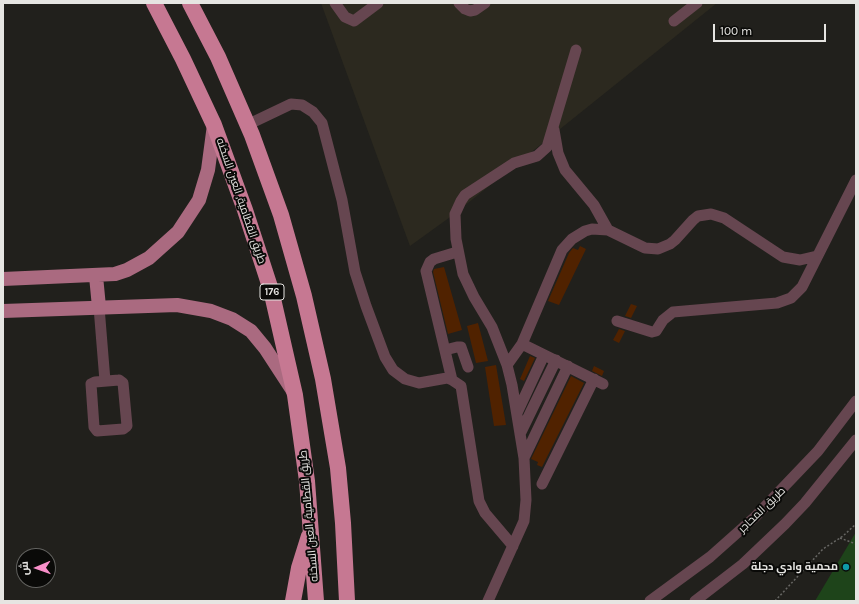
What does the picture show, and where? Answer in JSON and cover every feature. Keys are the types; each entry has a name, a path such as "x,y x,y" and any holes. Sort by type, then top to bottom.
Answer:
{"highway":[{"name":"طريق القطامية, العين السخنه","path":"154,3 183,59 214,125 245,210 271,290 296,395 307,481 316,601"},
{"name":"176","path":"190,3 218,57 247,125 281,215 304,296 323,379 338,468 347,601"},
{"path":"293,601 298,568 311,530"},
{"path":"346,581 357,601"}],"main road":[{"path":"3,279 96,276 115,274 138,265 169,242 186,222 204,188 214,125"},
{"path":"96,276 98,307"},
{"path":"3,311 98,307 189,306 211,311 227,317 251,331 259,339 296,395"}],"street":[{"path":"335,3 345,17 354,21 378,3"},
{"path":"459,3 465,9 470,10 475,10 484,3"},
{"path":"674,21 697,3"},
{"path":"488,601 513,546 525,513 524,458 517,413 507,365 492,327 468,286 458,252 454,221 455,214 465,195 514,163 533,158 541,154 549,142 576,50"},
{"path":"247,125 291,104 302,105 318,117 326,130 360,289 388,364 398,375 412,381 419,383 447,378 461,386 463,391 479,501 485,513 513,546"},
{"path":"554,126 556,144 565,170 594,204 608,230"},
{"path":"617,321 652,332 656,331 666,316 673,312 782,302 791,298 799,291 856,180"},
{"path":"507,365 522,344 566,244 585,231 592,229 608,230 638,246 658,249 676,240 692,220 705,214 711,214 724,218 783,257 800,260 817,256"},
{"path":"452,380 426,272 430,262 434,259 458,252"},
{"path":"98,307 105,381"},
{"path":"522,344 598,381 542,484"},
{"path":"445,350 461,347 468,367"},
{"path":"517,413 544,355"},
{"path":"520,434 556,360"},
{"path":"524,458 568,366"},
{"path":"119,380 123,382 127,424 125,429 98,431 94,428 91,386 95,382 105,381 119,380"},
{"name":"طريق المحاجر","path":"650,601 710,557 761,512 818,451 856,401"},
{"path":"695,601 743,564 785,524 856,440"}],"path":[{"path":"776,601 823,549 840,538 856,524"},
{"path":"840,538 856,544"}],"shaded area":[{"path":"321,3 717,3 453,215 410,246"}],"green space":[{"name":"محمية وادي دجلة","path":"856,532 856,601 815,601"}],"building":[{"path":"580,246 586,249 559,305 548,301 569,253 573,248 578,250"},
{"path":"444,267 462,330 448,334 433,272 434,269"},
{"path":"631,304 637,306 631,318 625,316"},
{"path":"478,323 488,361 476,363 467,326"},
{"path":"619,329 625,331 619,343 613,340"},
{"path":"530,356 535,358 524,381 520,379"},
{"path":"496,365 506,425 494,426 485,367"},
{"path":"594,366 604,371 602,376 592,371"},
{"path":"571,376 584,383 542,467 537,465 538,462 531,459"}],"place":[{"name":"محمية وادي دجلة","path":"846,567"}]}
